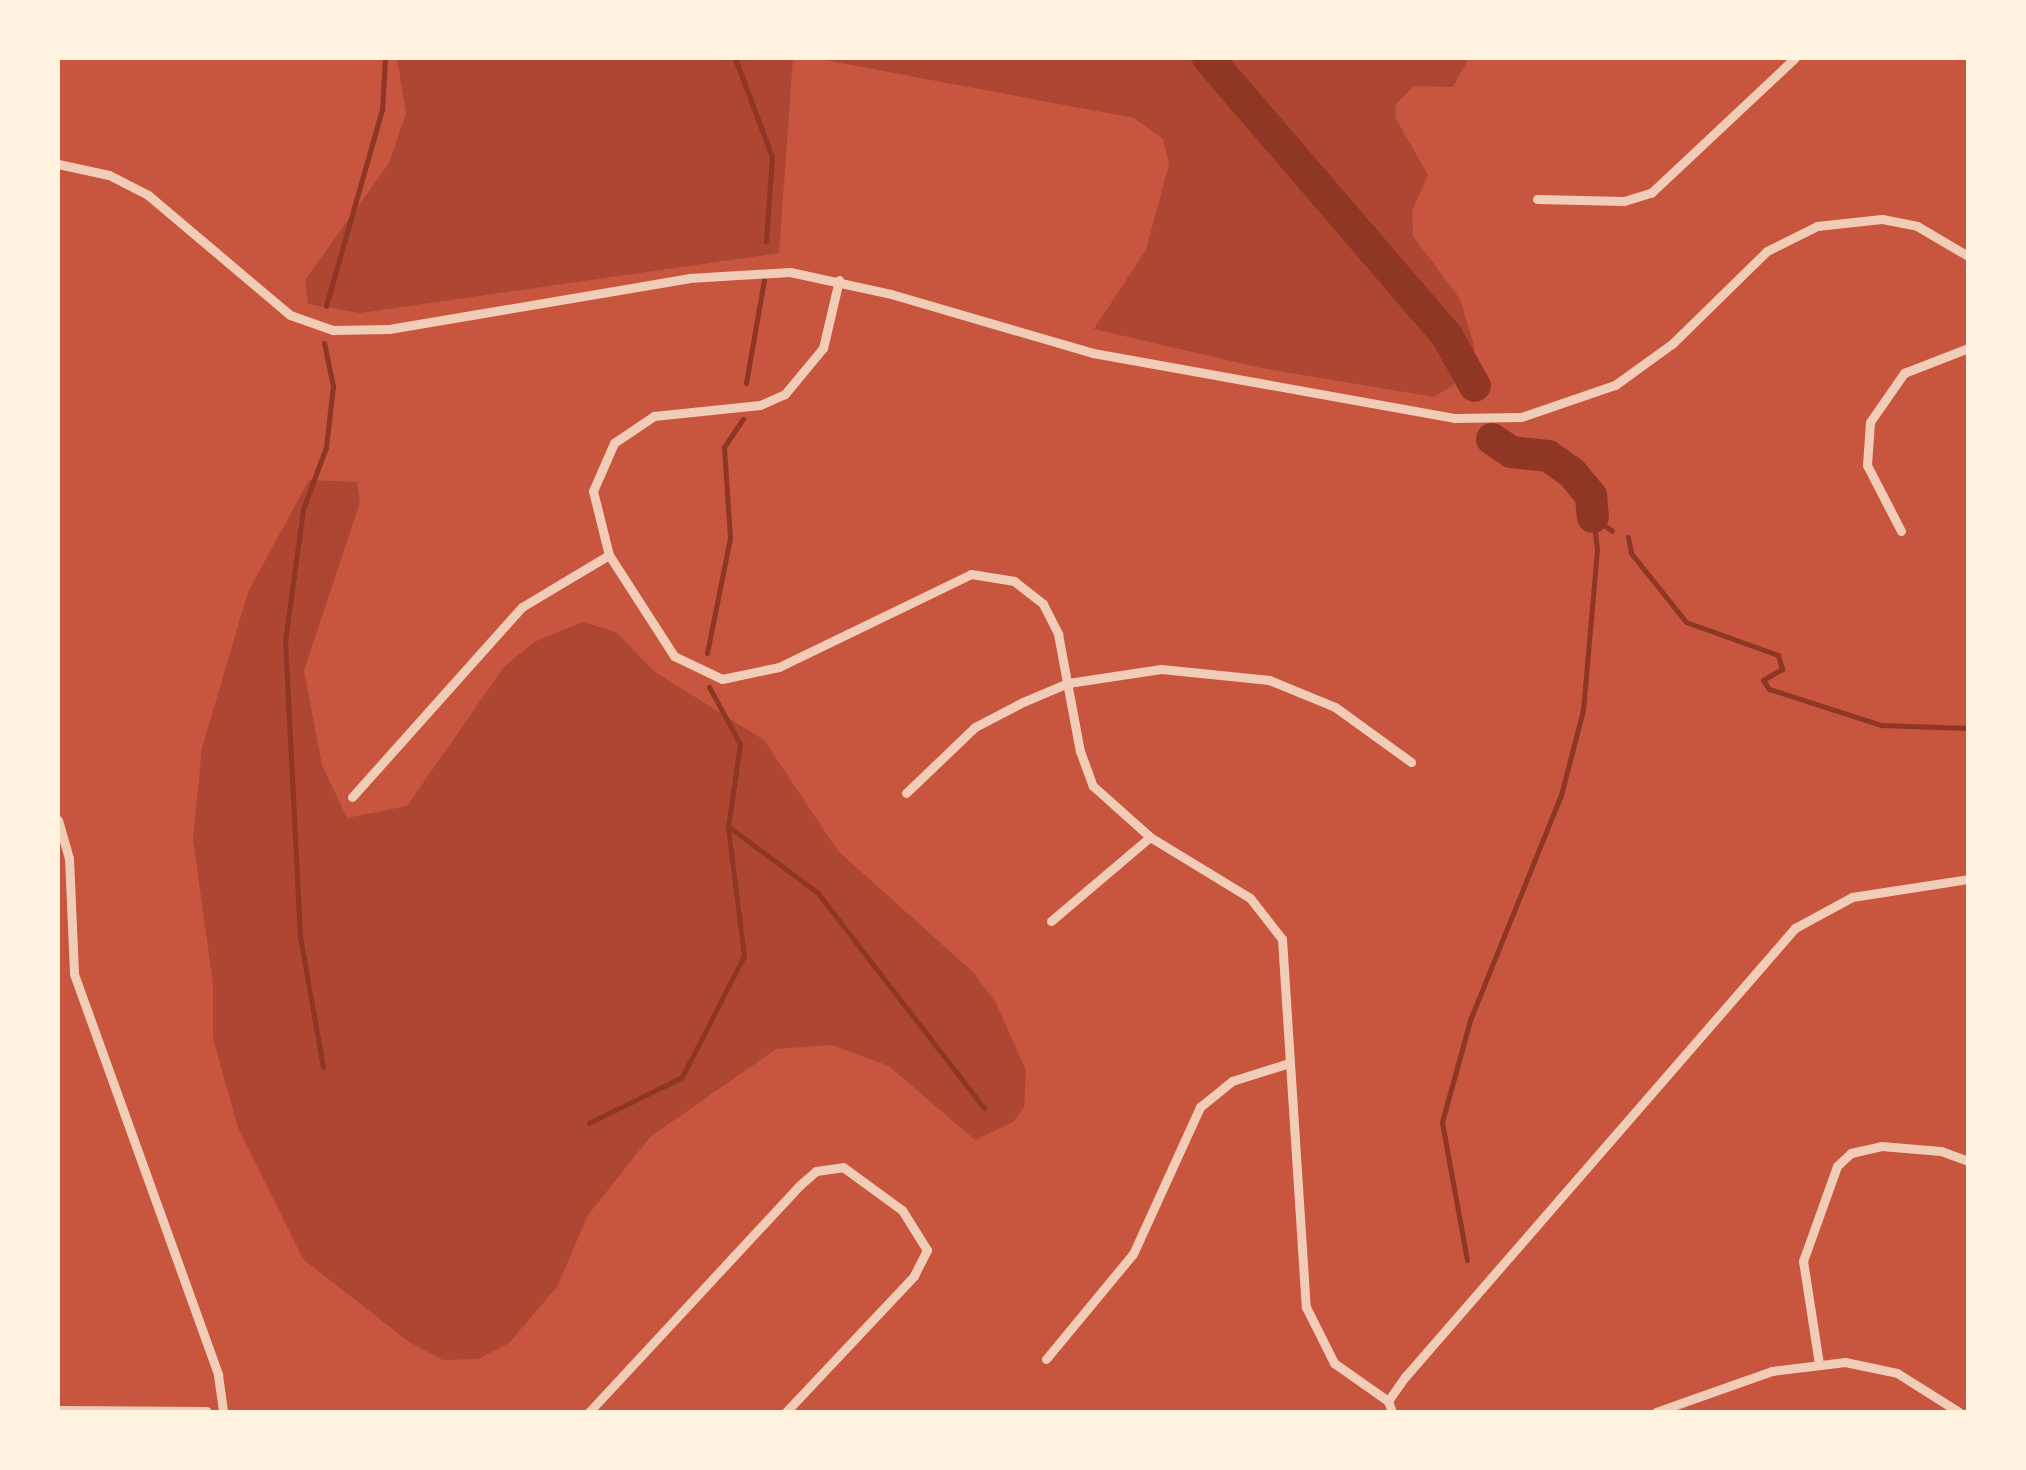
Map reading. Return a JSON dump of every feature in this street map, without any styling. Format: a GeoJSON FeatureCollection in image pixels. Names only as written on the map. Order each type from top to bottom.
{"type":"FeatureCollection","features":[{"type":"Feature","properties":{"kind":"street"},"geometry":{"type":"LineString","coordinates":[[1537,199],[1624,201],[1650,193],[1795,58]]}},
{"type":"Feature","properties":{"kind":"street"},"geometry":{"type":"LineString","coordinates":[[58,164],[109,175],[148,195],[290,315],[333,330],[389,329],[716,275],[790,272],[838,280],[1109,356],[1418,412],[1490,419],[1552,410],[1615,385],[1673,343],[1767,251],[1817,226],[1882,219],[1917,226],[1968,256]]}},
{"type":"Feature","properties":{"kind":"street"},"geometry":{"type":"LineString","coordinates":[[838,280],[823,348],[786,394],[760,406],[654,416],[614,443],[593,491],[608,555],[665,646],[706,675],[765,674],[955,580],[986,574],[1014,581],[1043,604],[1058,634],[1093,786],[1150,838],[1250,898],[1276,927],[1287,966],[1289,1064],[1306,1307],[1334,1363],[1388,1402],[1392,1412]]}},
{"type":"Feature","properties":{"kind":"street"},"geometry":{"type":"LineString","coordinates":[[1901,531],[1867,466],[1870,422],[1904,373],[1968,348]]}},
{"type":"Feature","properties":{"kind":"street"},"geometry":{"type":"LineString","coordinates":[[352,796],[522,607],[608,555]]}},
{"type":"Feature","properties":{"kind":"street"},"geometry":{"type":"LineString","coordinates":[[906,793],[976,727],[1068,682],[1198,668],[1269,680],[1335,707],[1411,762]]}},
{"type":"Feature","properties":{"kind":"street"},"geometry":{"type":"LineString","coordinates":[[58,820],[69,858],[74,974],[218,1374],[223,1412]]}},
{"type":"Feature","properties":{"kind":"street"},"geometry":{"type":"LineString","coordinates":[[1051,920],[1150,838]]}},
{"type":"Feature","properties":{"kind":"street"},"geometry":{"type":"LineString","coordinates":[[1388,1402],[1795,928],[1852,898],[1968,879]]}},
{"type":"Feature","properties":{"kind":"street"},"geometry":{"type":"LineString","coordinates":[[1046,1359],[1133,1254],[1200,1107],[1232,1082],[1289,1064]]}},
{"type":"Feature","properties":{"kind":"street"},"geometry":{"type":"LineString","coordinates":[[1819,1364],[1803,1261],[1837,1166],[1852,1153],[1880,1146],[1941,1151],[1968,1161]]}},
{"type":"Feature","properties":{"kind":"street"},"geometry":{"type":"LineString","coordinates":[[589,1412],[800,1185],[816,1171],[843,1167],[902,1210],[927,1250],[914,1276],[786,1412]]}},
{"type":"Feature","properties":{"kind":"street"},"geometry":{"type":"LineString","coordinates":[[1656,1412],[1750,1377],[1819,1364],[1883,1367],[1931,1390],[1958,1412]]}},
{"type":"Feature","properties":{"kind":"street"},"geometry":{"type":"LineString","coordinates":[[58,1411],[207,1412]]}},
{"type":"Feature","properties":{"kind":"shaded area"},"geometry":{"type":"Polygon","coordinates":[[[397,58],[793,58],[779,253],[360,313],[308,304],[305,280],[389,163],[406,113],[397,58]]]}},
{"type":"Feature","properties":{"kind":"shaded area"},"geometry":{"type":"Polygon","coordinates":[[[814,58],[1469,58],[1453,87],[1414,86],[1396,104],[1395,117],[1428,175],[1412,211],[1413,236],[1460,299],[1475,349],[1453,385],[1434,397],[1261,368],[1094,329],[1146,250],[1169,164],[1163,139],[1134,118],[814,58]]]}},
{"type":"Feature","properties":{"kind":"shaded area"},"geometry":{"type":"Polygon","coordinates":[[[309,480],[357,482],[360,502],[304,670],[322,765],[347,818],[407,806],[504,667],[534,642],[583,622],[616,632],[655,672],[764,740],[838,851],[973,972],[996,1003],[1026,1070],[1024,1107],[1013,1122],[975,1140],[889,1066],[832,1045],[776,1049],[650,1137],[588,1215],[557,1287],[509,1343],[478,1359],[443,1360],[409,1342],[303,1259],[238,1128],[213,1038],[213,984],[193,839],[202,748],[248,592],[309,480]]]}},
{"type":"Feature","properties":{"kind":"waterway"},"geometry":{"type":"LineString","coordinates":[[326,306],[382,110],[385,58]]}},
{"type":"Feature","properties":{"kind":"waterway"},"geometry":{"type":"LineString","coordinates":[[735,58],[772,157],[766,241]]}},
{"type":"Feature","properties":{"kind":"waterway"},"geometry":{"type":"LineString","coordinates":[[1208,58],[1447,336],[1475,386]]}},
{"type":"Feature","properties":{"kind":"waterway"},"geometry":{"type":"LineString","coordinates":[[746,383],[764,280]]}},
{"type":"Feature","properties":{"kind":"waterway"},"geometry":{"type":"LineString","coordinates":[[323,1067],[300,936],[285,641],[303,509],[326,447],[333,386],[324,343]]}},
{"type":"Feature","properties":{"kind":"waterway"},"geometry":{"type":"LineString","coordinates":[[707,653],[730,538],[724,447],[743,419]]}},
{"type":"Feature","properties":{"kind":"waterway"},"geometry":{"type":"LineString","coordinates":[[1492,439],[1511,452],[1548,456],[1572,473],[1591,496],[1593,517]]}},
{"type":"Feature","properties":{"kind":"waterway"},"geometry":{"type":"LineString","coordinates":[[1467,1260],[1442,1122],[1470,1020],[1561,795],[1583,710],[1597,549],[1593,517]]}},
{"type":"Feature","properties":{"kind":"waterway"},"geometry":{"type":"LineString","coordinates":[[1595,518],[1612,531]]}},
{"type":"Feature","properties":{"kind":"waterway"},"geometry":{"type":"LineString","coordinates":[[1628,537],[1631,553],[1686,622],[1778,655],[1782,669],[1763,680],[1769,689],[1881,725],[1968,728]]}},
{"type":"Feature","properties":{"kind":"waterway"},"geometry":{"type":"LineString","coordinates":[[589,1123],[682,1077],[744,956],[728,827],[740,744],[709,687]]}},
{"type":"Feature","properties":{"kind":"waterway"},"geometry":{"type":"LineString","coordinates":[[729,827],[817,892],[984,1108]]}}]}
